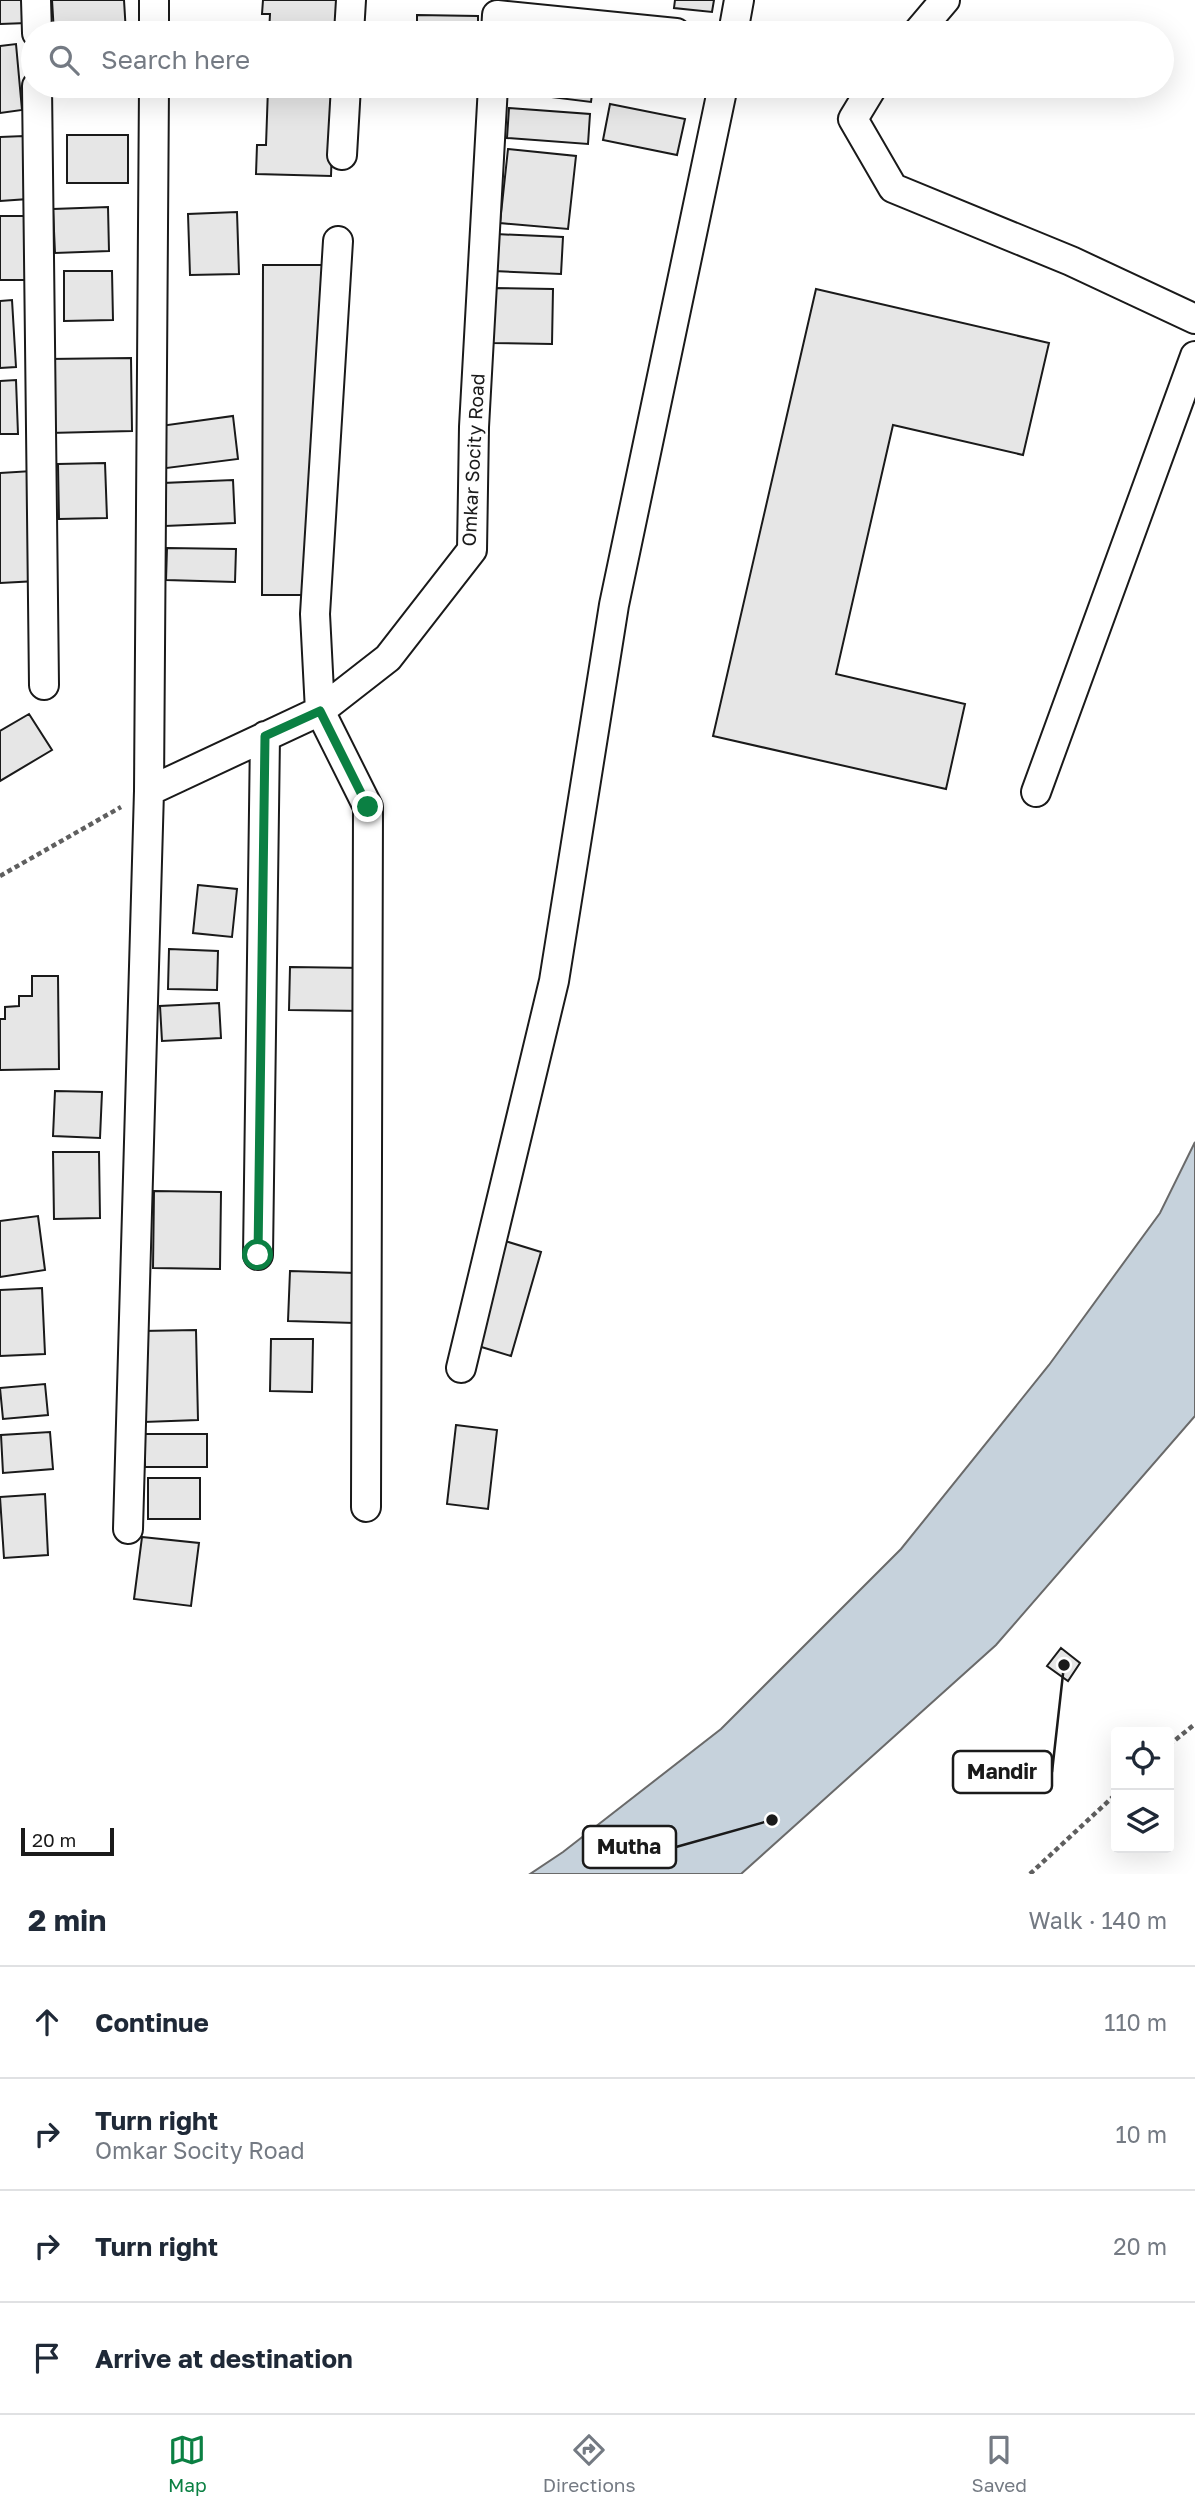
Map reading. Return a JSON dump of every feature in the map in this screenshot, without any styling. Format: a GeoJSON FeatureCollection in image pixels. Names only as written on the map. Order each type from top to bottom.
{"type":"FeatureCollection","features":[{"type":"Feature","properties":{"kind":"street"},"geometry":{"type":"LineString","coordinates":[[36,0],[37,21]]}},
{"type":"Feature","properties":{"kind":"street"},"geometry":{"type":"LineString","coordinates":[[154,0],[154,21]]}},
{"type":"Feature","properties":{"kind":"street"},"geometry":{"type":"LineString","coordinates":[[350,21],[351,0]]}},
{"type":"Feature","properties":{"kind":"street"},"geometry":{"type":"LineString","coordinates":[[735,21],[739,0]]}},
{"type":"Feature","properties":{"kind":"street"},"geometry":{"type":"LineString","coordinates":[[927,21],[945,0]]}},
{"type":"Feature","properties":{"kind":"street"},"geometry":{"type":"LineString","coordinates":[[497,21],[497,15],[557,21]]}},
{"type":"Feature","properties":{"kind":"street"},"geometry":{"type":"LineString","coordinates":[[37,98],[44,685]]}},
{"type":"Feature","properties":{"kind":"street"},"geometry":{"type":"LineString","coordinates":[[128,1529],[149,791],[154,98]]}},
{"type":"Feature","properties":{"kind":"street"},"geometry":{"type":"LineString","coordinates":[[342,155],[345,98]]}},
{"type":"Feature","properties":{"kind":"street","name":"Omkar Socity Road"},"geometry":{"type":"LineString","coordinates":[[149,791],[320,711],[388,658],[472,550],[474,427],[492,98]]}},
{"type":"Feature","properties":{"kind":"street"},"geometry":{"type":"LineString","coordinates":[[461,1368],[554,981],[614,605],[720,98]]}},
{"type":"Feature","properties":{"kind":"street"},"geometry":{"type":"LineString","coordinates":[[866,98],[853,119],[893,187],[1071,261],[1195,318]]}},
{"type":"Feature","properties":{"kind":"street"},"geometry":{"type":"LineString","coordinates":[[338,241],[315,614],[320,711],[368,807],[366,1507]]}},
{"type":"Feature","properties":{"kind":"street"},"geometry":{"type":"LineString","coordinates":[[1036,792],[1195,356]]}},
{"type":"Feature","properties":{"kind":"street"},"geometry":{"type":"LineString","coordinates":[[258,1255],[265,736]]}},
{"type":"Feature","properties":{"kind":"path"},"geometry":{"type":"LineString","coordinates":[[0,876],[149,791]]}},
{"type":"Feature","properties":{"kind":"path"},"geometry":{"type":"LineString","coordinates":[[1174,1740],[1195,1724]]}},
{"type":"Feature","properties":{"kind":"path"},"geometry":{"type":"LineString","coordinates":[[1030,1874],[1111,1799]]}},
{"type":"Feature","properties":{"kind":"shaded area"},"geometry":{"type":"Polygon","coordinates":[[[1195,1142],[1195,1416],[996,1645],[741,1874],[530,1874],[563,1852],[721,1729],[901,1549],[1049,1365],[1160,1213],[1195,1142]]]}},
{"type":"Feature","properties":{"kind":"building"},"geometry":{"type":"Polygon","coordinates":[[[0,0],[27,0],[27,21],[0,24],[0,0]]]}},
{"type":"Feature","properties":{"kind":"building"},"geometry":{"type":"Polygon","coordinates":[[[52,0],[124,0],[125,21],[53,21],[52,0]]]}},
{"type":"Feature","properties":{"kind":"building"},"geometry":{"type":"Polygon","coordinates":[[[263,0],[337,0],[336,21],[270,21],[270,14],[262,14],[263,0]]]}},
{"type":"Feature","properties":{"kind":"building"},"geometry":{"type":"Polygon","coordinates":[[[675,0],[714,0],[712,12],[674,8],[675,0]]]}},
{"type":"Feature","properties":{"kind":"building"},"geometry":{"type":"Polygon","coordinates":[[[417,15],[478,16],[478,21],[417,21],[417,15]]]}},
{"type":"Feature","properties":{"kind":"building"},"geometry":{"type":"Polygon","coordinates":[[[16,44],[22,110],[0,113],[0,46],[16,44]]]}},
{"type":"Feature","properties":{"kind":"building"},"geometry":{"type":"Polygon","coordinates":[[[268,98],[334,98],[331,176],[256,174],[257,145],[266,145],[268,98]]]}},
{"type":"Feature","properties":{"kind":"building"},"geometry":{"type":"Polygon","coordinates":[[[559,98],[592,98],[591,102],[559,98]]]}},
{"type":"Feature","properties":{"kind":"building"},"geometry":{"type":"Polygon","coordinates":[[[610,104],[685,119],[677,155],[603,140],[610,104]]]}},
{"type":"Feature","properties":{"kind":"building"},"geometry":{"type":"Polygon","coordinates":[[[509,108],[590,114],[588,144],[507,138],[509,108]]]}},
{"type":"Feature","properties":{"kind":"building"},"geometry":{"type":"Polygon","coordinates":[[[67,135],[128,135],[128,183],[67,183],[67,135]]]}},
{"type":"Feature","properties":{"kind":"building"},"geometry":{"type":"Polygon","coordinates":[[[24,136],[28,199],[0,201],[0,137],[24,136]]]}},
{"type":"Feature","properties":{"kind":"building"},"geometry":{"type":"Polygon","coordinates":[[[508,149],[576,156],[568,229],[500,223],[508,149]]]}},
{"type":"Feature","properties":{"kind":"building"},"geometry":{"type":"Polygon","coordinates":[[[108,207],[109,251],[55,253],[53,209],[108,207]]]}},
{"type":"Feature","properties":{"kind":"building"},"geometry":{"type":"Polygon","coordinates":[[[237,212],[239,274],[190,275],[188,214],[237,212]]]}},
{"type":"Feature","properties":{"kind":"building"},"geometry":{"type":"Polygon","coordinates":[[[0,216],[27,216],[27,280],[0,280],[0,216]]]}},
{"type":"Feature","properties":{"kind":"building"},"geometry":{"type":"Polygon","coordinates":[[[496,234],[563,237],[561,274],[494,271],[496,234]]]}},
{"type":"Feature","properties":{"kind":"building"},"geometry":{"type":"Polygon","coordinates":[[[263,265],[324,265],[323,344],[317,344],[315,595],[262,595],[263,265]]]}},
{"type":"Feature","properties":{"kind":"building"},"geometry":{"type":"Polygon","coordinates":[[[64,271],[112,271],[113,320],[64,321],[64,271]]]}},
{"type":"Feature","properties":{"kind":"building"},"geometry":{"type":"Polygon","coordinates":[[[492,288],[553,289],[552,344],[491,343],[492,288]]]}},
{"type":"Feature","properties":{"kind":"building"},"geometry":{"type":"Polygon","coordinates":[[[816,289],[1049,343],[1023,455],[893,425],[836,674],[965,704],[946,789],[713,736],[816,289]]]}},
{"type":"Feature","properties":{"kind":"building"},"geometry":{"type":"Polygon","coordinates":[[[12,300],[16,367],[0,368],[0,301],[12,300]]]}},
{"type":"Feature","properties":{"kind":"building"},"geometry":{"type":"Polygon","coordinates":[[[131,358],[132,431],[49,433],[48,359],[131,358]]]}},
{"type":"Feature","properties":{"kind":"building"},"geometry":{"type":"Polygon","coordinates":[[[16,380],[18,434],[0,434],[0,381],[16,380]]]}},
{"type":"Feature","properties":{"kind":"building"},"geometry":{"type":"Polygon","coordinates":[[[233,416],[238,459],[159,469],[153,427],[233,416]]]}},
{"type":"Feature","properties":{"kind":"building"},"geometry":{"type":"Polygon","coordinates":[[[105,463],[107,518],[59,519],[58,464],[105,463]]]}},
{"type":"Feature","properties":{"kind":"building"},"geometry":{"type":"Polygon","coordinates":[[[32,471],[37,581],[0,583],[0,473],[32,471]]]}},
{"type":"Feature","properties":{"kind":"building"},"geometry":{"type":"Polygon","coordinates":[[[233,480],[235,523],[165,526],[163,483],[233,480]]]}},
{"type":"Feature","properties":{"kind":"building"},"geometry":{"type":"Polygon","coordinates":[[[167,548],[236,549],[235,582],[166,580],[167,548]]]}},
{"type":"Feature","properties":{"kind":"building"},"geometry":{"type":"Polygon","coordinates":[[[29,714],[52,750],[0,781],[0,731],[29,714]]]}},
{"type":"Feature","properties":{"kind":"building"},"geometry":{"type":"Polygon","coordinates":[[[198,885],[237,889],[232,937],[193,933],[198,885]]]}},
{"type":"Feature","properties":{"kind":"building"},"geometry":{"type":"Polygon","coordinates":[[[169,949],[218,951],[217,990],[168,989],[169,949]]]}},
{"type":"Feature","properties":{"kind":"building"},"geometry":{"type":"Polygon","coordinates":[[[290,967],[365,968],[364,1011],[289,1010],[290,967]]]}},
{"type":"Feature","properties":{"kind":"building"},"geometry":{"type":"Polygon","coordinates":[[[32,976],[58,976],[59,1069],[0,1070],[0,1019],[5,1019],[5,1007],[19,1006],[19,996],[32,996],[32,976]]]}},
{"type":"Feature","properties":{"kind":"building"},"geometry":{"type":"Polygon","coordinates":[[[219,1003],[221,1038],[162,1041],[160,1006],[219,1003]]]}},
{"type":"Feature","properties":{"kind":"building"},"geometry":{"type":"Polygon","coordinates":[[[55,1091],[102,1092],[100,1138],[53,1136],[55,1091]]]}},
{"type":"Feature","properties":{"kind":"building"},"geometry":{"type":"Polygon","coordinates":[[[53,1152],[99,1152],[100,1218],[54,1219],[53,1152]]]}},
{"type":"Feature","properties":{"kind":"building"},"geometry":{"type":"Polygon","coordinates":[[[154,1191],[221,1192],[220,1269],[153,1268],[154,1191]]]}},
{"type":"Feature","properties":{"kind":"building"},"geometry":{"type":"Polygon","coordinates":[[[38,1216],[45,1270],[0,1277],[0,1221],[38,1216]]]}},
{"type":"Feature","properties":{"kind":"building"},"geometry":{"type":"Polygon","coordinates":[[[505,1241],[541,1252],[511,1356],[475,1345],[505,1241]]]}},
{"type":"Feature","properties":{"kind":"building"},"geometry":{"type":"Polygon","coordinates":[[[290,1271],[356,1273],[355,1323],[288,1321],[290,1271]]]}},
{"type":"Feature","properties":{"kind":"building"},"geometry":{"type":"Polygon","coordinates":[[[42,1288],[45,1354],[0,1356],[0,1290],[42,1288]]]}},
{"type":"Feature","properties":{"kind":"building"},"geometry":{"type":"Polygon","coordinates":[[[196,1330],[198,1420],[144,1422],[142,1331],[196,1330]]]}},
{"type":"Feature","properties":{"kind":"building"},"geometry":{"type":"Polygon","coordinates":[[[271,1339],[313,1339],[312,1392],[270,1391],[271,1339]]]}},
{"type":"Feature","properties":{"kind":"building"},"geometry":{"type":"Polygon","coordinates":[[[45,1384],[48,1415],[3,1419],[0,1388],[45,1384]]]}},
{"type":"Feature","properties":{"kind":"building"},"geometry":{"type":"Polygon","coordinates":[[[456,1425],[497,1430],[488,1509],[447,1504],[456,1425]]]}},
{"type":"Feature","properties":{"kind":"building"},"geometry":{"type":"Polygon","coordinates":[[[50,1432],[53,1469],[3,1473],[1,1435],[50,1432]]]}},
{"type":"Feature","properties":{"kind":"building"},"geometry":{"type":"Polygon","coordinates":[[[145,1434],[207,1434],[207,1467],[145,1467],[145,1434]]]}},
{"type":"Feature","properties":{"kind":"building"},"geometry":{"type":"Polygon","coordinates":[[[148,1478],[200,1478],[200,1519],[148,1519],[148,1478]]]}},
{"type":"Feature","properties":{"kind":"building"},"geometry":{"type":"Polygon","coordinates":[[[45,1494],[48,1555],[4,1558],[0,1497],[45,1494]]]}},
{"type":"Feature","properties":{"kind":"building"},"geometry":{"type":"Polygon","coordinates":[[[142,1537],[199,1543],[191,1606],[134,1599],[142,1537]]]}},
{"type":"Feature","properties":{"kind":"building"},"geometry":{"type":"Polygon","coordinates":[[[1061,1648],[1080,1663],[1068,1681],[1047,1666],[1061,1648]]]}},
{"type":"Feature","properties":{"kind":"place","name":"Mandir"},"geometry":{"type":"Point","coordinates":[1064,1665]}},
{"type":"Feature","properties":{"kind":"place","name":"Mutha"},"geometry":{"type":"Point","coordinates":[772,1820]}},
{"type":"Feature","properties":{"kind":"route"},"geometry":{"type":"LineString","coordinates":[[258,1255],[265,736],[320,711],[368,807]]}}]}
